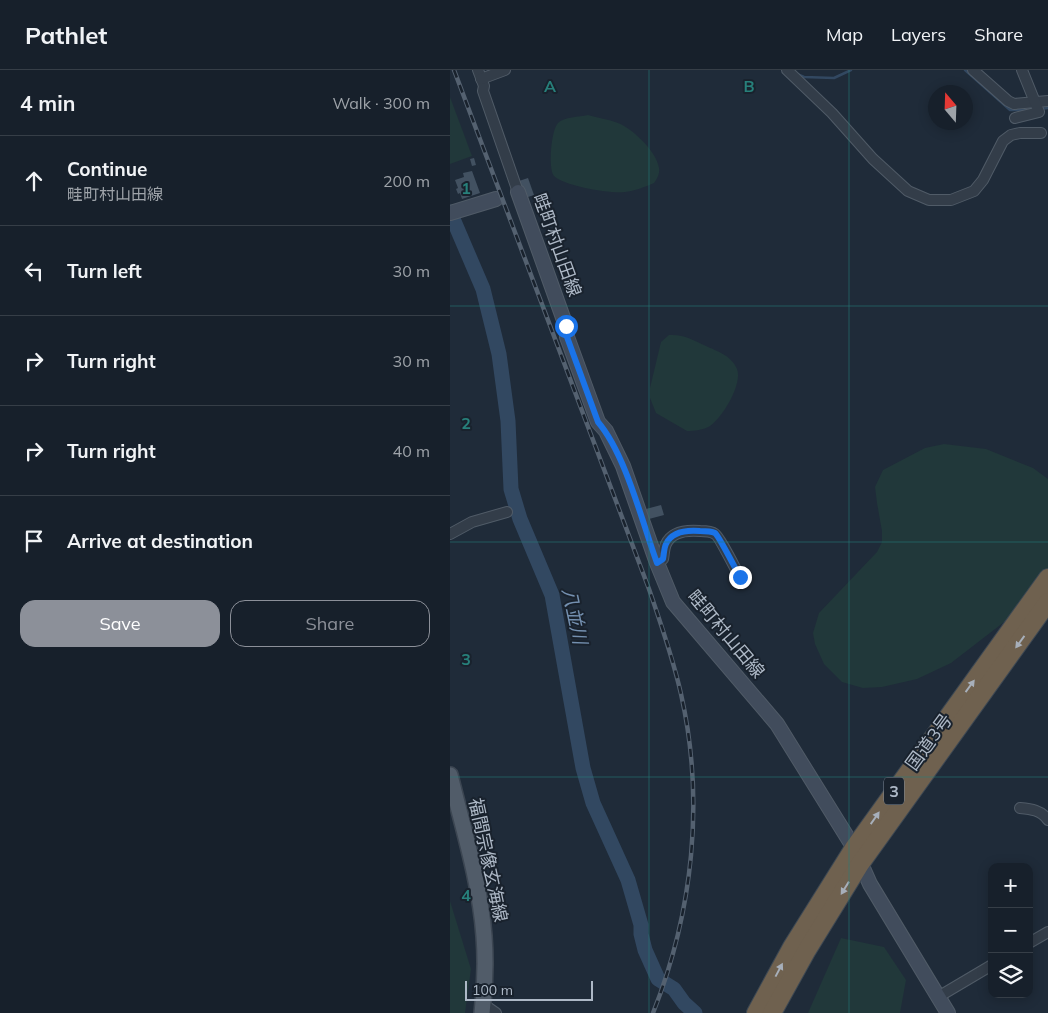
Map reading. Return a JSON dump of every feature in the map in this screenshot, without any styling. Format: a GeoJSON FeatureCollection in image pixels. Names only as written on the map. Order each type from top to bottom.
{"type":"FeatureCollection","features":[{"type":"Feature","properties":{"kind":"highway","name":"国道3号"},"geometry":{"type":"LineString","coordinates":[[756,1013],[792,947],[857,856],[1048,578]]}},
{"type":"Feature","properties":{"kind":"highway","name":"国道3号"},"geometry":{"type":"LineString","coordinates":[[772,1013],[857,856],[1048,602]]}},
{"type":"Feature","properties":{"kind":"main road","name":"畦町村山田線"},"geometry":{"type":"LineString","coordinates":[[518,192],[598,422],[606,431],[623,466],[657,563],[674,602],[777,724],[857,856],[870,884],[948,1013]]}},
{"type":"Feature","properties":{"kind":"main road"},"geometry":{"type":"LineString","coordinates":[[452,212],[496,199]]}},
{"type":"Feature","properties":{"kind":"main road","name":"福間宗像玄海線"},"geometry":{"type":"LineString","coordinates":[[450,775],[452,792],[478,893],[482,917],[485,965],[483,1008]]}},
{"type":"Feature","properties":{"kind":"street"},"geometry":{"type":"LineString","coordinates":[[505,70],[480,74],[484,86],[483,91],[518,192]]}},
{"type":"Feature","properties":{"kind":"street"},"geometry":{"type":"LineString","coordinates":[[787,70],[832,113],[859,145],[908,191],[929,200],[951,200],[974,191],[982,180],[1002,141],[1011,135],[1020,133],[1041,134]]}},
{"type":"Feature","properties":{"kind":"street"},"geometry":{"type":"LineString","coordinates":[[973,70],[1008,101],[1014,104],[1048,101]]}},
{"type":"Feature","properties":{"kind":"street"},"geometry":{"type":"LineString","coordinates":[[1015,118],[1039,112],[1022,70]]}},
{"type":"Feature","properties":{"kind":"street"},"geometry":{"type":"LineString","coordinates":[[450,534],[472,522],[507,512]]}},
{"type":"Feature","properties":{"kind":"street"},"geometry":{"type":"LineString","coordinates":[[657,563],[663,559],[666,544],[672,536],[685,530],[710,531],[719,538],[740,577]]}},
{"type":"Feature","properties":{"kind":"street"},"geometry":{"type":"LineString","coordinates":[[1020,808],[1044,814],[1048,820]]}},
{"type":"Feature","properties":{"kind":"street"},"geometry":{"type":"LineString","coordinates":[[1033,941],[1048,932]]}},
{"type":"Feature","properties":{"kind":"street"},"geometry":{"type":"LineString","coordinates":[[938,997],[988,967]]}},
{"type":"Feature","properties":{"kind":"street"},"geometry":{"type":"LineString","coordinates":[[483,1008],[496,1013]]}},
{"type":"Feature","properties":{"kind":"green space"},"geometry":{"type":"Polygon","coordinates":[[[450,97],[472,156],[450,164],[450,97]]]}},
{"type":"Feature","properties":{"kind":"green space"},"geometry":{"type":"Polygon","coordinates":[[[588,115],[610,120],[624,126],[649,148],[659,168],[659,174],[654,183],[640,189],[609,192],[577,186],[559,180],[554,176],[551,166],[552,141],[558,123],[588,115]]]}},
{"type":"Feature","properties":{"kind":"green space"},"geometry":{"type":"Polygon","coordinates":[[[669,335],[679,335],[688,338],[719,352],[735,364],[738,375],[734,392],[720,416],[710,426],[687,431],[656,413],[650,398],[650,388],[661,342],[669,335]]]}},
{"type":"Feature","properties":{"kind":"green space"},"geometry":{"type":"Polygon","coordinates":[[[944,444],[986,449],[1033,468],[1048,479],[1048,588],[951,663],[917,679],[882,687],[863,688],[842,682],[824,664],[815,644],[813,633],[819,613],[877,552],[882,542],[875,487],[883,470],[925,448],[944,444]]]}},
{"type":"Feature","properties":{"kind":"green space"},"geometry":{"type":"Polygon","coordinates":[[[450,901],[471,969],[465,1013],[450,1013],[450,901]]]}},
{"type":"Feature","properties":{"kind":"green space"},"geometry":{"type":"Polygon","coordinates":[[[841,938],[884,947],[906,980],[900,1013],[808,1013],[841,938]]]}},
{"type":"Feature","properties":{"kind":"building"},"geometry":{"type":"Polygon","coordinates":[[[474,158],[476,165],[472,166],[470,159],[474,158]]]}},
{"type":"Feature","properties":{"kind":"building"},"geometry":{"type":"Polygon","coordinates":[[[472,171],[480,193],[462,199],[456,189],[458,188],[455,180],[464,177],[463,173],[472,171]]]}},
{"type":"Feature","properties":{"kind":"building"},"geometry":{"type":"Polygon","coordinates":[[[528,178],[534,195],[525,198],[519,181],[528,178]]]}},
{"type":"Feature","properties":{"kind":"building"},"geometry":{"type":"Polygon","coordinates":[[[661,505],[664,515],[649,519],[646,509],[661,505]]]}},
{"type":"Feature","properties":{"kind":"waterway"},"geometry":{"type":"LineString","coordinates":[[797,74],[804,77],[834,78],[851,70]]}},
{"type":"Feature","properties":{"kind":"waterway"},"geometry":{"type":"LineString","coordinates":[[965,70],[1010,110],[1029,110]]}},
{"type":"Feature","properties":{"kind":"waterway"},"geometry":{"type":"LineString","coordinates":[[1040,109],[1048,108]]}},
{"type":"Feature","properties":{"kind":"waterway","name":"八並川"},"geometry":{"type":"LineString","coordinates":[[450,212],[483,289],[499,354],[508,421],[511,489],[520,519],[552,595],[583,768],[593,803],[628,880],[641,925],[645,950],[658,979],[674,989],[684,1003],[695,1013]]}},
{"type":"Feature","properties":{"kind":"railway"},"geometry":{"type":"LineString","coordinates":[[454,70],[649,589],[671,654],[681,694],[692,774],[693,815],[691,855],[686,896],[678,935],[667,975],[653,1013]]}},
{"type":"Feature","properties":{"kind":"route"},"geometry":{"type":"LineString","coordinates":[[566,326],[567,337],[598,422],[606,431],[623,466],[657,563],[663,559],[666,544],[672,536],[685,530],[710,531],[719,538],[740,577]]}}]}
